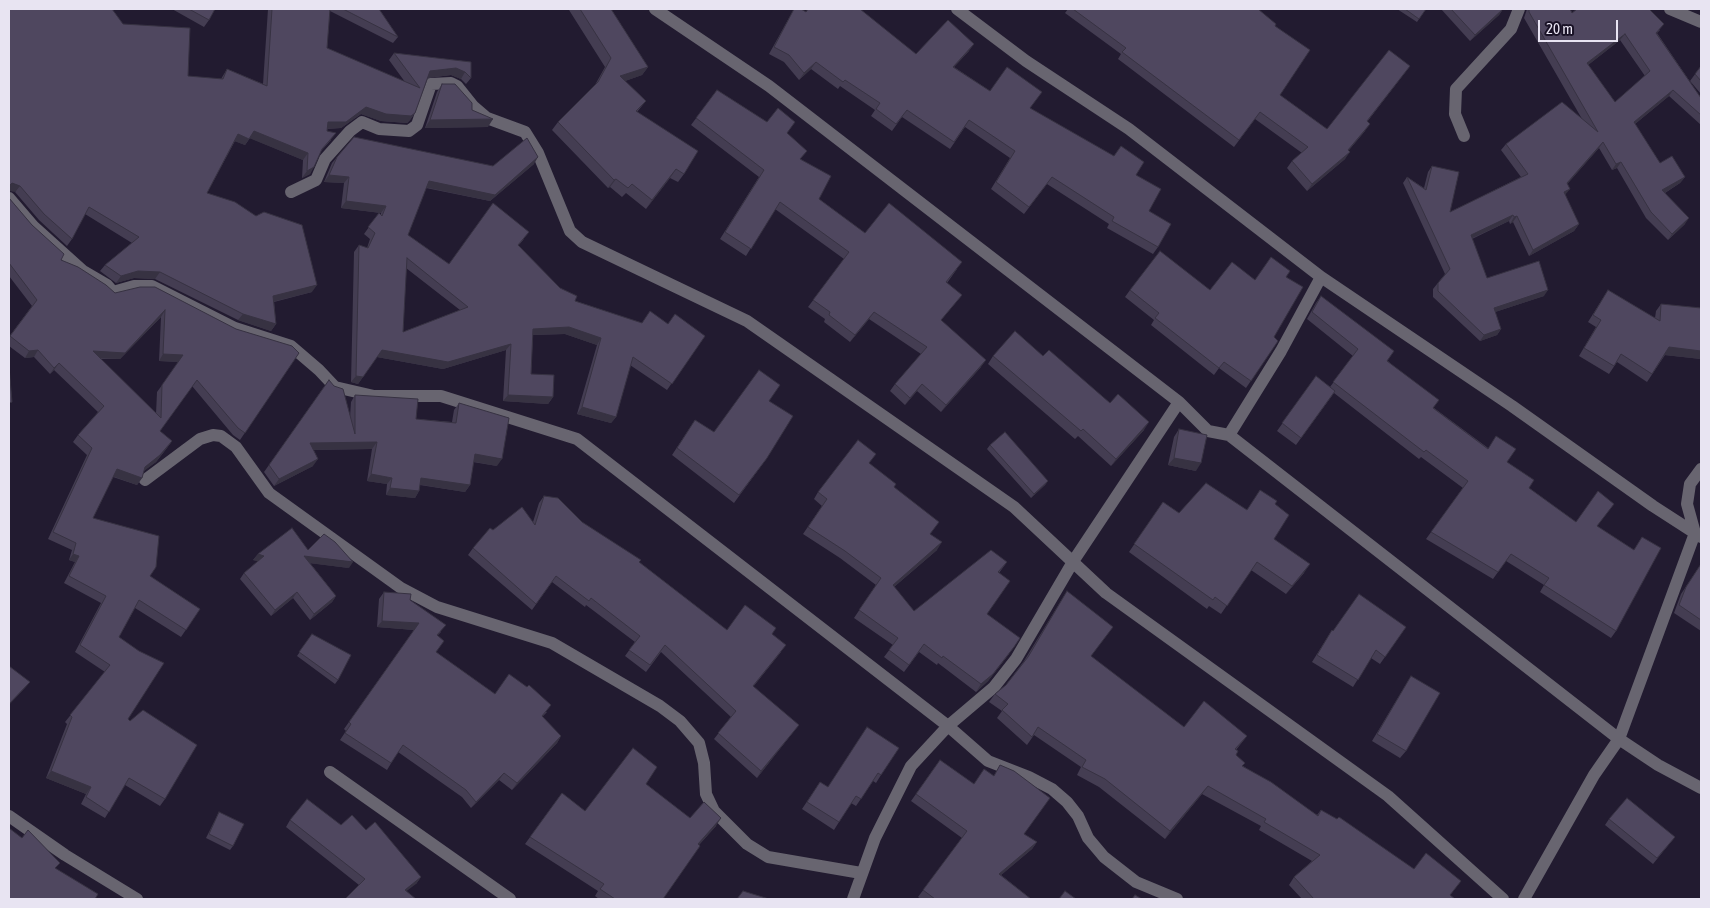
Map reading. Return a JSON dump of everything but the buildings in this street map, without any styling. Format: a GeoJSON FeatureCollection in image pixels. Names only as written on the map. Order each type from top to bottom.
{"type":"FeatureCollection","features":[{"type":"Feature","properties":{"kind":"street"},"geometry":{"type":"LineString","coordinates":[[655,9],[769,86],[1179,402],[1208,431],[1229,435],[1619,739],[1658,766],[1701,788]]}},
{"type":"Feature","properties":{"kind":"street"},"geometry":{"type":"LineString","coordinates":[[957,9],[1026,61],[1136,134],[1321,277],[1512,406],[1652,506],[1698,535]]}},
{"type":"Feature","properties":{"kind":"street"},"geometry":{"type":"LineString","coordinates":[[1464,136],[1455,114],[1456,89],[1511,29],[1518,9]]}},
{"type":"Feature","properties":{"kind":"street"},"geometry":{"type":"LineString","coordinates":[[1670,9],[1701,22]]}},
{"type":"Feature","properties":{"kind":"street"},"geometry":{"type":"LineString","coordinates":[[291,192],[308,186],[316,180],[325,159],[362,122],[379,129],[409,131],[417,125],[431,84],[451,83],[457,86],[473,106],[487,118],[525,132],[538,153],[570,231],[582,242],[747,321],[1014,507],[1032,525],[1074,560],[1106,593],[1388,796],[1503,899]]}},
{"type":"Feature","properties":{"kind":"street"},"geometry":{"type":"LineString","coordinates":[[9,198],[33,226],[83,271],[107,285],[113,292],[134,286],[152,286],[235,328],[291,346],[336,387],[374,396],[441,396],[576,439],[948,726],[988,761],[1029,776],[1052,789],[1067,802],[1078,816],[1088,838],[1104,857],[1136,882],[1177,899]]}},
{"type":"Feature","properties":{"kind":"street"},"geometry":{"type":"LineString","coordinates":[[1229,435],[1281,351],[1321,277]]}},
{"type":"Feature","properties":{"kind":"street"},"geometry":{"type":"LineString","coordinates":[[853,899],[875,838],[911,766],[948,726],[994,687],[1016,659],[1074,560],[1179,402]]}},
{"type":"Feature","properties":{"kind":"street"},"geometry":{"type":"LineString","coordinates":[[145,480],[200,439],[212,435],[221,436],[236,447],[269,493],[401,588],[437,607],[552,643],[660,706],[680,721],[699,743],[704,763],[706,794],[714,811],[747,844],[768,857],[861,873]]}},
{"type":"Feature","properties":{"kind":"street"},"geometry":{"type":"LineString","coordinates":[[1524,899],[1594,775],[1619,739],[1698,535],[1687,504],[1690,484],[1701,470]]}},
{"type":"Feature","properties":{"kind":"street"},"geometry":{"type":"LineString","coordinates":[[330,772],[510,899]]}},
{"type":"Feature","properties":{"kind":"street"},"geometry":{"type":"LineString","coordinates":[[9,816],[65,855],[137,899]]}}]}
